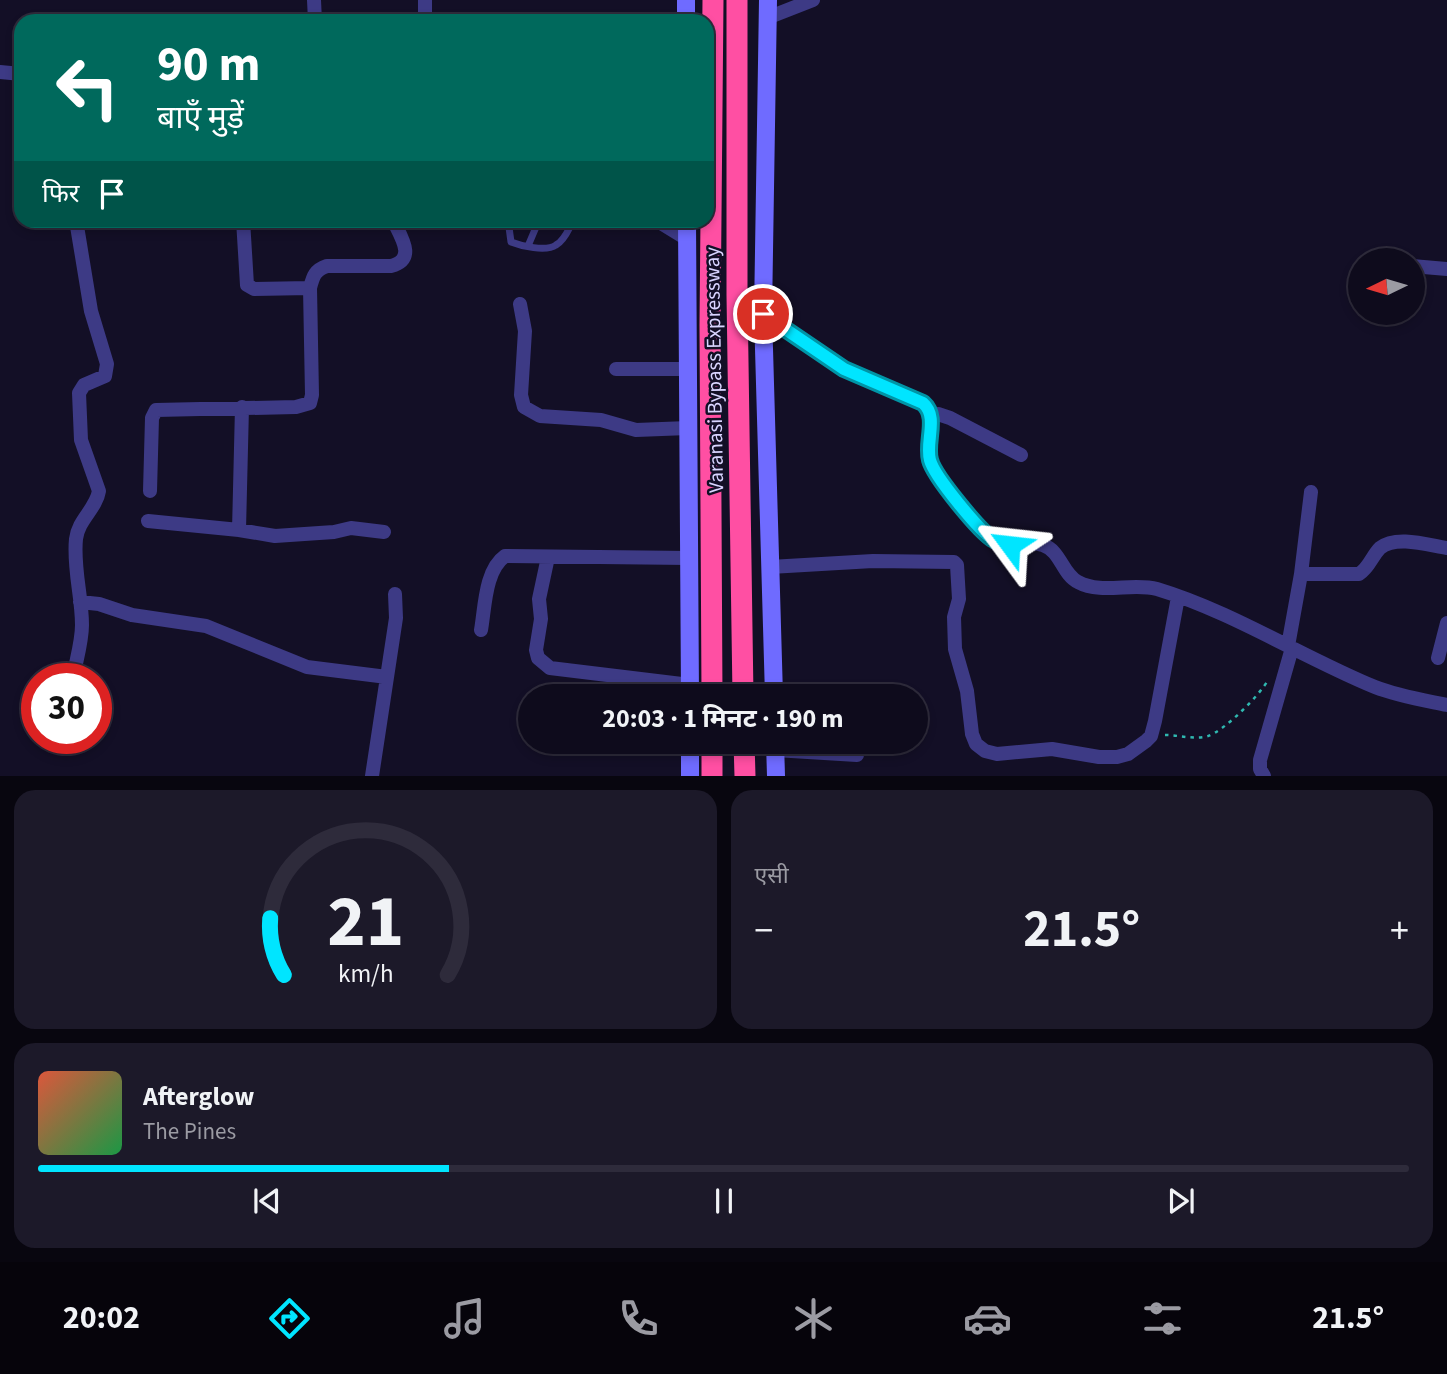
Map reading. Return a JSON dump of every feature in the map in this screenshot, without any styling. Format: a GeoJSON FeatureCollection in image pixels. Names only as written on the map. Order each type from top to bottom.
{"type":"FeatureCollection","features":[{"type":"Feature","properties":{"kind":"highway","name":"Varanasi Bypass Expressway"},"geometry":{"type":"LineString","coordinates":[[737,0],[737,295],[743,684]]}},
{"type":"Feature","properties":{"kind":"highway","name":"Varanasi Bypass Expressway"},"geometry":{"type":"LineString","coordinates":[[711,228],[712,684]]}},
{"type":"Feature","properties":{"kind":"highway"},"geometry":{"type":"LineString","coordinates":[[712,754],[712,775]]}},
{"type":"Feature","properties":{"kind":"highway"},"geometry":{"type":"LineString","coordinates":[[744,754],[745,775]]}},
{"type":"Feature","properties":{"kind":"street"},"geometry":{"type":"LineString","coordinates":[[774,684],[763,314],[768,9],[813,0]]}},
{"type":"Feature","properties":{"kind":"street"},"geometry":{"type":"LineString","coordinates":[[76,663],[82,624],[75,562],[76,536],[79,526],[98,499],[99,491],[82,440],[79,393],[84,385],[105,376],[107,364],[91,311],[77,228]]}},
{"type":"Feature","properties":{"kind":"street"},"geometry":{"type":"LineString","coordinates":[[243,228],[246,280],[250,288],[310,288]]}},
{"type":"Feature","properties":{"kind":"street"},"geometry":{"type":"LineString","coordinates":[[150,491],[152,418],[156,410],[296,407],[310,403],[310,288],[313,276],[318,269],[327,266],[400,264],[405,258],[406,248],[397,228]]}},
{"type":"Feature","properties":{"kind":"street"},"geometry":{"type":"LineString","coordinates":[[669,228],[687,239]]}},
{"type":"Feature","properties":{"kind":"street"},"geometry":{"type":"LineString","coordinates":[[687,228],[690,684]]}},
{"type":"Feature","properties":{"kind":"street"},"geometry":{"type":"LineString","coordinates":[[1425,267],[1447,269]]}},
{"type":"Feature","properties":{"kind":"street"},"geometry":{"type":"LineString","coordinates":[[520,304],[525,331],[521,395],[522,403],[529,412],[548,418],[609,421],[636,430],[688,428]]}},
{"type":"Feature","properties":{"kind":"street"},"geometry":{"type":"LineString","coordinates":[[763,314],[844,369],[929,408],[930,462],[937,475],[984,532],[996,542],[1010,545],[1039,543],[1051,548],[1069,575],[1079,583],[1098,587],[1139,586],[1156,589],[1377,688],[1447,705]]}},
{"type":"Feature","properties":{"kind":"street"},"geometry":{"type":"LineString","coordinates":[[616,369],[688,369]]}},
{"type":"Feature","properties":{"kind":"street"},"geometry":{"type":"LineString","coordinates":[[239,530],[242,407]]}},
{"type":"Feature","properties":{"kind":"street"},"geometry":{"type":"LineString","coordinates":[[931,416],[938,414],[950,418],[1021,455]]}},
{"type":"Feature","properties":{"kind":"street"},"geometry":{"type":"LineString","coordinates":[[1264,775],[1259,769],[1260,761],[1290,650],[1311,492]]}},
{"type":"Feature","properties":{"kind":"street"},"geometry":{"type":"LineString","coordinates":[[148,522],[283,537],[351,528],[384,532]]}},
{"type":"Feature","properties":{"kind":"street"},"geometry":{"type":"LineString","coordinates":[[1301,574],[1359,574],[1378,551],[1390,543],[1447,548]]}},
{"type":"Feature","properties":{"kind":"street"},"geometry":{"type":"LineString","coordinates":[[481,630],[492,572],[497,562],[505,556],[689,558]]}},
{"type":"Feature","properties":{"kind":"street"},"geometry":{"type":"LineString","coordinates":[[548,556],[539,599],[541,619],[536,650],[542,663],[550,668],[647,684]]}},
{"type":"Feature","properties":{"kind":"street"},"geometry":{"type":"LineString","coordinates":[[770,567],[873,561],[954,562],[957,565],[959,599],[954,624],[956,656],[970,701],[973,740],[985,751],[1003,754],[1052,750],[1117,757],[1128,754],[1151,736],[1178,597]]}},
{"type":"Feature","properties":{"kind":"street"},"geometry":{"type":"LineString","coordinates":[[372,775],[396,618],[395,594]]}},
{"type":"Feature","properties":{"kind":"street"},"geometry":{"type":"LineString","coordinates":[[80,602],[99,604],[132,615],[206,626],[307,667],[387,677]]}},
{"type":"Feature","properties":{"kind":"street"},"geometry":{"type":"LineString","coordinates":[[1438,659],[1447,623]]}},
{"type":"Feature","properties":{"kind":"street"},"geometry":{"type":"LineString","coordinates":[[690,754],[690,775]]}},
{"type":"Feature","properties":{"kind":"street"},"geometry":{"type":"LineString","coordinates":[[775,754],[776,775]]}},
{"type":"Feature","properties":{"kind":"street"},"geometry":{"type":"LineString","coordinates":[[848,754],[857,755]]}},
{"type":"Feature","properties":{"kind":"lane"},"geometry":{"type":"LineString","coordinates":[[509,228],[511,242],[548,248],[558,245],[570,228]]}},
{"type":"Feature","properties":{"kind":"lane"},"geometry":{"type":"LineString","coordinates":[[528,246],[535,228]]}},
{"type":"Feature","properties":{"kind":"path"},"geometry":{"type":"LineString","coordinates":[[1151,736],[1196,737],[1217,732],[1263,688],[1278,661],[1290,650]]}},
{"type":"Feature","properties":{"kind":"route"},"geometry":{"type":"LineString","coordinates":[[763,314],[828,360],[929,408],[930,462],[937,475],[984,532],[996,542],[1010,545]]}}]}
